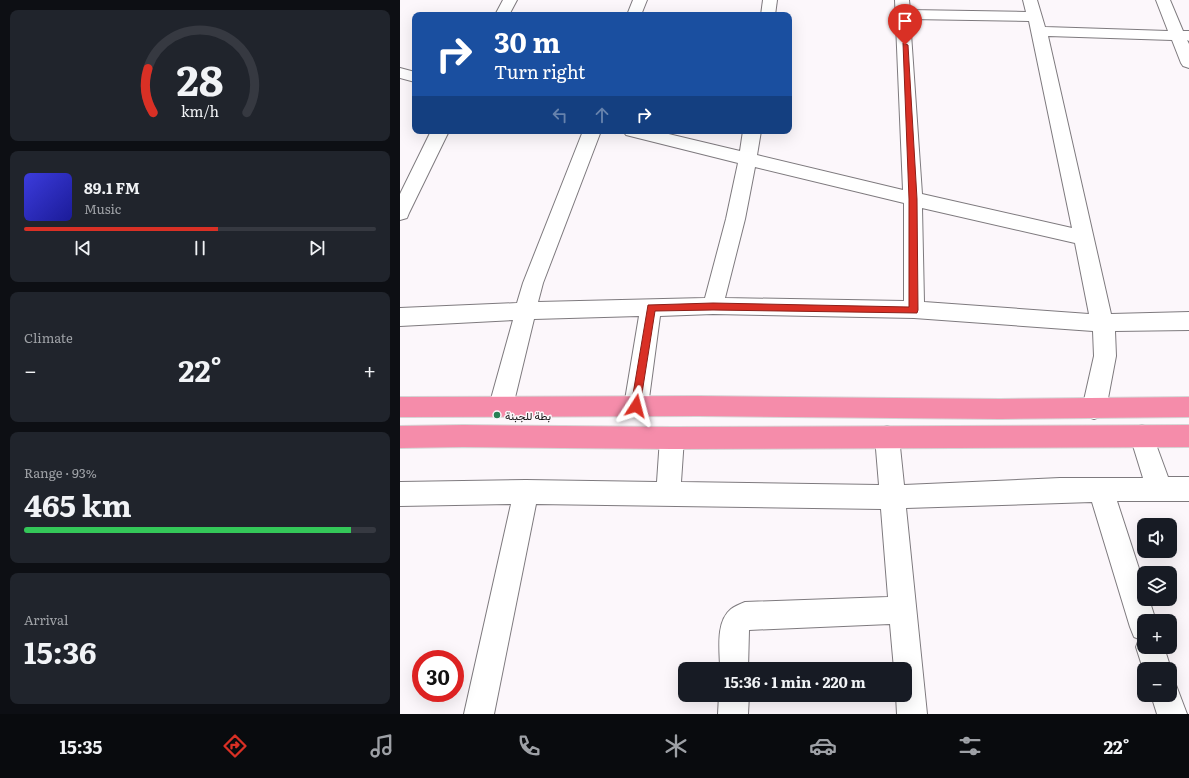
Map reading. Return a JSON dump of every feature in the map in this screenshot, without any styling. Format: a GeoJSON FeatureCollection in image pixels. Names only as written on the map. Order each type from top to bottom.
{"type":"FeatureCollection","features":[{"type":"Feature","properties":{"kind":"highway"},"geometry":{"type":"LineString","coordinates":[[400,407],[501,406],[562,408],[636,406],[1094,409],[1189,407]]}},
{"type":"Feature","properties":{"kind":"highway"},"geometry":{"type":"LineString","coordinates":[[400,437],[463,436],[672,438],[1189,436]]}},
{"type":"Feature","properties":{"kind":"street"},"geometry":{"type":"LineString","coordinates":[[504,12],[510,0]]}},
{"type":"Feature","properties":{"kind":"street"},"geometry":{"type":"LineString","coordinates":[[635,12],[640,0]]}},
{"type":"Feature","properties":{"kind":"street"},"geometry":{"type":"LineString","coordinates":[[768,12],[770,0]]}},
{"type":"Feature","properties":{"kind":"street"},"geometry":{"type":"LineString","coordinates":[[1163,0],[1183,35],[1189,63]]}},
{"type":"Feature","properties":{"kind":"street"},"geometry":{"type":"LineString","coordinates":[[914,310],[913,199],[903,7],[1034,16],[1183,35]]}},
{"type":"Feature","properties":{"kind":"street"},"geometry":{"type":"LineString","coordinates":[[1034,16],[1105,337],[1105,356],[1094,409]]}},
{"type":"Feature","properties":{"kind":"street"},"geometry":{"type":"LineString","coordinates":[[400,73],[412,76]]}},
{"type":"Feature","properties":{"kind":"street"},"geometry":{"type":"LineString","coordinates":[[400,213],[439,134]]}},
{"type":"Feature","properties":{"kind":"street"},"geometry":{"type":"LineString","coordinates":[[501,406],[540,264],[591,134]]}},
{"type":"Feature","properties":{"kind":"street"},"geometry":{"type":"LineString","coordinates":[[645,134],[1082,238]]}},
{"type":"Feature","properties":{"kind":"street"},"geometry":{"type":"LineString","coordinates":[[713,306],[748,158],[752,134]]}},
{"type":"Feature","properties":{"kind":"street"},"geometry":{"type":"LineString","coordinates":[[400,317],[526,311],[713,306],[914,310],[1102,323],[1189,321]]}},
{"type":"Feature","properties":{"kind":"street"},"geometry":{"type":"LineString","coordinates":[[636,406],[651,308]]}},
{"type":"Feature","properties":{"kind":"street"},"geometry":{"type":"LineString","coordinates":[[1142,436],[1159,489]]}},
{"type":"Feature","properties":{"kind":"street"},"geometry":{"type":"LineString","coordinates":[[888,437],[912,714]]}},
{"type":"Feature","properties":{"kind":"street"},"geometry":{"type":"LineString","coordinates":[[668,494],[672,438]]}},
{"type":"Feature","properties":{"kind":"street"},"geometry":{"type":"LineString","coordinates":[[400,494],[526,492],[892,497],[1101,490],[1189,490]]}},
{"type":"Feature","properties":{"kind":"street"},"geometry":{"type":"LineString","coordinates":[[1101,490],[1140,614]]}},
{"type":"Feature","properties":{"kind":"street"},"geometry":{"type":"LineString","coordinates":[[479,714],[526,492]]}},
{"type":"Feature","properties":{"kind":"street"},"geometry":{"type":"LineString","coordinates":[[734,662],[734,629],[739,620],[744,616],[902,610]]}},
{"type":"Feature","properties":{"kind":"street"},"geometry":{"type":"LineString","coordinates":[[733,714],[734,702]]}},
{"type":"Feature","properties":{"kind":"street"},"geometry":{"type":"LineString","coordinates":[[1168,702],[1172,714]]}},
{"type":"Feature","properties":{"kind":"place","name":"بطة للجبنة"},"geometry":{"type":"Point","coordinates":[497,415]}},
{"type":"Feature","properties":{"kind":"route"},"geometry":{"type":"LineString","coordinates":[[636,406],[651,308],[713,306],[914,310],[913,199],[905,45]]}}]}
